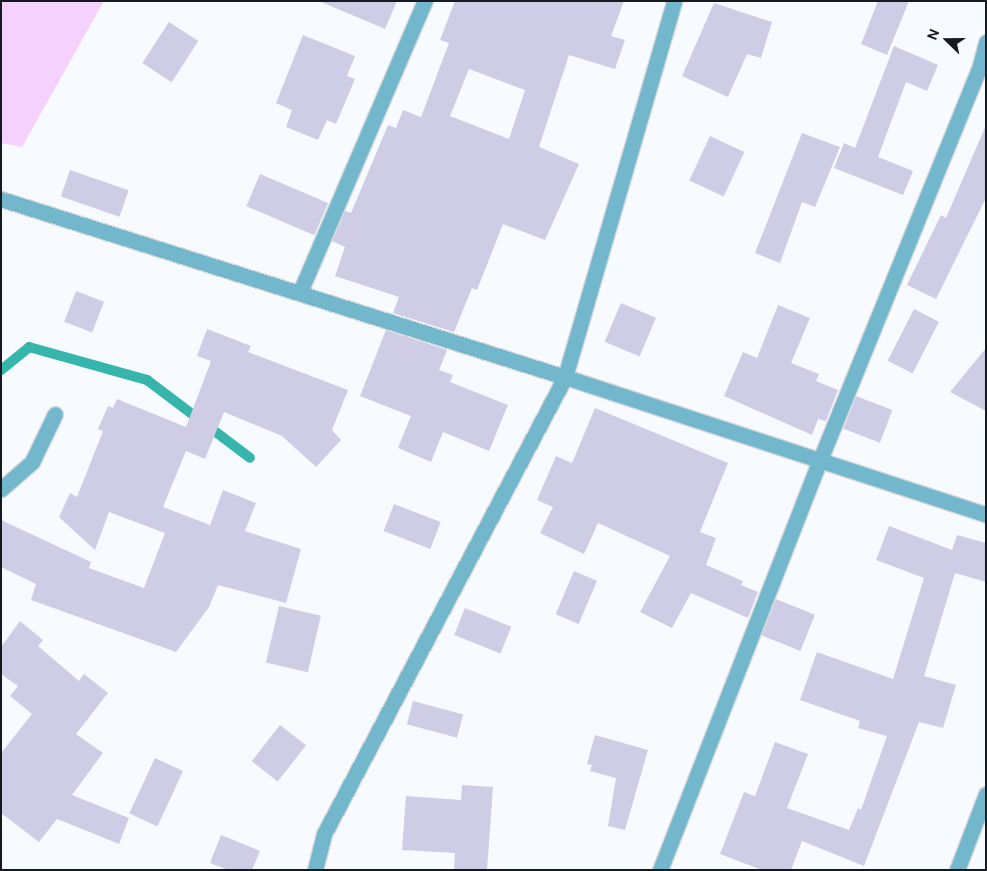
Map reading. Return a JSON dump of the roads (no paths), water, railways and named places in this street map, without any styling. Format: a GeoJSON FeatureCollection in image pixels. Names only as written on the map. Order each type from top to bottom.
{"type":"FeatureCollection","features":[{"type":"Feature","properties":{"kind":"street"},"geometry":{"type":"LineString","coordinates":[[300,292],[424,1]]}},
{"type":"Feature","properties":{"kind":"street"},"geometry":{"type":"LineString","coordinates":[[315,870],[324,834],[566,377],[674,1]]}},
{"type":"Feature","properties":{"kind":"street"},"geometry":{"type":"LineString","coordinates":[[660,870],[820,460],[978,69],[986,42]]}},
{"type":"Feature","properties":{"kind":"street"},"geometry":{"type":"LineString","coordinates":[[1,199],[566,377],[986,516]]}},
{"type":"Feature","properties":{"kind":"street"},"geometry":{"type":"LineString","coordinates":[[1,489],[32,462],[55,414]]}},
{"type":"Feature","properties":{"kind":"street"},"geometry":{"type":"LineString","coordinates":[[957,870],[986,794]]}},
{"type":"Feature","properties":{"kind":"waterway"},"geometry":{"type":"LineString","coordinates":[[1,370],[29,347],[147,380],[250,458]]}}]}
